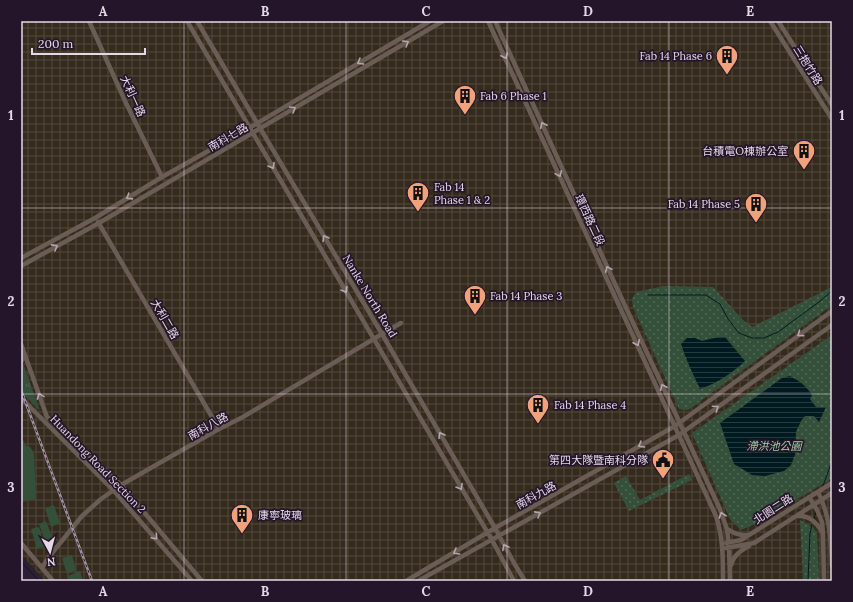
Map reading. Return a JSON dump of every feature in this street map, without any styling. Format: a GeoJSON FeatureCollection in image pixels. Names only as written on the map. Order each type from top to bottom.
{"type":"FeatureCollection","features":[{"type":"Feature","properties":{"kind":"street","name":"大利一路"},"geometry":{"type":"LineString","coordinates":[[89,21],[125,101],[162,177]]}},
{"type":"Feature","properties":{"kind":"street","name":"Nanke North Road"},"geometry":{"type":"LineString","coordinates":[[187,21],[492,540],[514,581]]}},
{"type":"Feature","properties":{"kind":"street","name":"Nanke North Road"},"geometry":{"type":"LineString","coordinates":[[197,21],[382,334],[525,581]]}},
{"type":"Feature","properties":{"kind":"street","name":"南科七路"},"geometry":{"type":"LineString","coordinates":[[21,258],[95,218],[162,177],[249,128],[430,21]]}},
{"type":"Feature","properties":{"kind":"street","name":"南科七路"},"geometry":{"type":"LineString","coordinates":[[21,266],[99,223],[443,21]]}},
{"type":"Feature","properties":{"kind":"street","name":"環西路二段"},"geometry":{"type":"LineString","coordinates":[[488,21],[679,435]]}},
{"type":"Feature","properties":{"kind":"street","name":"環西路二段"},"geometry":{"type":"LineString","coordinates":[[495,21],[684,431]]}},
{"type":"Feature","properties":{"kind":"street","name":"三抱竹路"},"geometry":{"type":"LineString","coordinates":[[770,21],[832,120]]}},
{"type":"Feature","properties":{"kind":"street","name":"三抱竹路"},"geometry":{"type":"LineString","coordinates":[[778,21],[832,105]]}},
{"type":"Feature","properties":{"kind":"street","name":"大利二路"},"geometry":{"type":"LineString","coordinates":[[95,218],[219,429]]}},
{"type":"Feature","properties":{"kind":"street"},"geometry":{"type":"LineString","coordinates":[[680,422],[832,311]]}},
{"type":"Feature","properties":{"kind":"street","name":"南科八路"},"geometry":{"type":"LineString","coordinates":[[42,568],[48,558],[82,516],[101,499],[121,485],[219,429],[243,417],[401,323]]}},
{"type":"Feature","properties":{"kind":"street"},"geometry":{"type":"LineString","coordinates":[[730,581],[727,528],[720,507],[684,431],[832,326]]}},
{"type":"Feature","properties":{"kind":"street"},"geometry":{"type":"LineString","coordinates":[[21,346],[21,362]]}},
{"type":"Feature","properties":{"kind":"street","name":"Huandong Road Section 2"},"geometry":{"type":"LineString","coordinates":[[21,346],[47,417],[121,485],[202,581]]}},
{"type":"Feature","properties":{"kind":"street","name":"Huandong Road Section 2"},"geometry":{"type":"LineString","coordinates":[[21,398],[114,491],[192,581]]}},
{"type":"Feature","properties":{"kind":"street","name":"南科九路"},"geometry":{"type":"LineString","coordinates":[[408,581],[495,528],[680,422]]}},
{"type":"Feature","properties":{"kind":"street","name":"南科九路"},"geometry":{"type":"LineString","coordinates":[[418,581],[684,431]]}},
{"type":"Feature","properties":{"kind":"street"},"geometry":{"type":"LineString","coordinates":[[679,435],[720,527],[723,581]]}},
{"type":"Feature","properties":{"kind":"street","name":"北園二路"},"geometry":{"type":"LineString","coordinates":[[722,546],[754,543],[816,507],[820,496],[832,483]]}},
{"type":"Feature","properties":{"kind":"street","name":"北園二路"},"geometry":{"type":"LineString","coordinates":[[728,545],[750,535],[809,497],[832,493]]}},
{"type":"Feature","properties":{"kind":"street"},"geometry":{"type":"LineString","coordinates":[[820,496],[825,509],[831,539]]}},
{"type":"Feature","properties":{"kind":"street"},"geometry":{"type":"LineString","coordinates":[[809,497],[816,507],[822,522],[824,534],[824,581]]}},
{"type":"Feature","properties":{"kind":"street"},"geometry":{"type":"LineString","coordinates":[[788,522],[799,516],[804,516],[818,524],[824,534]]}},
{"type":"Feature","properties":{"kind":"street"},"geometry":{"type":"LineString","coordinates":[[832,523],[832,566]]}},
{"type":"Feature","properties":{"kind":"street"},"geometry":{"type":"LineString","coordinates":[[727,528],[738,535],[750,535]]}},
{"type":"Feature","properties":{"kind":"street"},"geometry":{"type":"LineString","coordinates":[[729,570],[733,558],[743,549],[754,543]]}},
{"type":"Feature","properties":{"kind":"street"},"geometry":{"type":"LineString","coordinates":[[21,544],[53,581]]}},
{"type":"Feature","properties":{"kind":"shaded area"},"geometry":{"type":"Polygon","coordinates":[[[21,21],[832,21],[832,581],[45,581],[21,554],[21,21]]]}},
{"type":"Feature","properties":{"kind":"green space"},"geometry":{"type":"Polygon","coordinates":[[[664,286],[713,287],[743,320],[752,327],[832,287],[832,305],[688,410],[679,409],[633,307],[632,299],[636,292],[664,286]]]}},
{"type":"Feature","properties":{"kind":"green space","name":"滯洪池公園"},"geometry":{"type":"Polygon","coordinates":[[[832,335],[831,479],[759,522],[741,530],[730,519],[692,433],[832,335]]]}},
{"type":"Feature","properties":{"kind":"green space"},"geometry":{"type":"Polygon","coordinates":[[[21,358],[40,411],[21,392],[21,358]]]}},
{"type":"Feature","properties":{"kind":"green space"},"geometry":{"type":"Polygon","coordinates":[[[21,440],[23,440],[26,446],[30,447],[34,453],[36,499],[21,502],[21,440]]]}},
{"type":"Feature","properties":{"kind":"green space"},"geometry":{"type":"Polygon","coordinates":[[[689,474],[692,480],[629,511],[614,483],[626,476],[640,500],[689,474]]]}},
{"type":"Feature","properties":{"kind":"green space"},"geometry":{"type":"Polygon","coordinates":[[[54,505],[60,523],[51,527],[45,508],[54,505]]]}},
{"type":"Feature","properties":{"kind":"green space"},"geometry":{"type":"Polygon","coordinates":[[[800,520],[814,528],[817,534],[819,581],[803,581],[800,520]]]}},
{"type":"Feature","properties":{"kind":"green space"},"geometry":{"type":"Polygon","coordinates":[[[46,521],[52,537],[45,541],[39,524],[46,521]]]}},
{"type":"Feature","properties":{"kind":"green space"},"geometry":{"type":"Polygon","coordinates":[[[39,527],[45,546],[37,549],[31,529],[39,527]]]}},
{"type":"Feature","properties":{"kind":"green space"},"geometry":{"type":"Polygon","coordinates":[[[72,555],[76,570],[67,574],[62,558],[72,555]]]}},
{"type":"Feature","properties":{"kind":"green space"},"geometry":{"type":"Polygon","coordinates":[[[80,571],[83,581],[69,581],[68,576],[80,571]]]}},
{"type":"Feature","properties":{"kind":"water"},"geometry":{"type":"Polygon","coordinates":[[[725,337],[745,361],[735,370],[713,384],[700,389],[681,344],[687,338],[695,338],[702,341],[725,337]]]}},
{"type":"Feature","properties":{"kind":"water"},"geometry":{"type":"Polygon","coordinates":[[[790,376],[800,382],[807,389],[812,395],[810,399],[816,407],[826,407],[819,422],[814,416],[805,416],[801,421],[796,432],[795,455],[791,465],[784,471],[765,476],[752,475],[734,464],[720,423],[782,378],[790,376]]]}},
{"type":"Feature","properties":{"kind":"waterway"},"geometry":{"type":"LineString","coordinates":[[648,295],[706,295],[720,304],[728,319],[739,333],[752,338],[764,338],[778,332],[832,291]]}},
{"type":"Feature","properties":{"kind":"waterway"},"geometry":{"type":"LineString","coordinates":[[823,486],[832,461]]}},
{"type":"Feature","properties":{"kind":"waterway"},"geometry":{"type":"LineString","coordinates":[[814,519],[816,512]]}},
{"type":"Feature","properties":{"kind":"waterway"},"geometry":{"type":"LineString","coordinates":[[808,581],[810,533],[812,524]]}},
{"type":"Feature","properties":{"kind":"waterway"},"geometry":{"type":"LineString","coordinates":[[21,561],[39,581]]}},
{"type":"Feature","properties":{"kind":"railway"},"geometry":{"type":"LineString","coordinates":[[21,390],[92,581]]}},
{"type":"Feature","properties":{"kind":"place","name":"Fab 14 Phase 6"},"geometry":{"type":"Point","coordinates":[727,76]}},
{"type":"Feature","properties":{"kind":"place","name":"Fab 6 Phase 1"},"geometry":{"type":"Point","coordinates":[465,116]}},
{"type":"Feature","properties":{"kind":"place","name":"台積電O棟辦公室"},"geometry":{"type":"Point","coordinates":[804,170]}},
{"type":"Feature","properties":{"kind":"place","name":"Fab 14 Phase 1 & 2"},"geometry":{"type":"Point","coordinates":[418,212]}},
{"type":"Feature","properties":{"kind":"place","name":"Fab 14 Phase 5"},"geometry":{"type":"Point","coordinates":[756,224]}},
{"type":"Feature","properties":{"kind":"place","name":"Fab 14 Phase 3"},"geometry":{"type":"Point","coordinates":[475,316]}},
{"type":"Feature","properties":{"kind":"place","name":"Fab 14 Phase 4"},"geometry":{"type":"Point","coordinates":[538,424]}},
{"type":"Feature","properties":{"kind":"place","name":"第四大隊暨南科分隊"},"geometry":{"type":"Point","coordinates":[663,480]}},
{"type":"Feature","properties":{"kind":"place","name":"康寧玻璃"},"geometry":{"type":"Point","coordinates":[242,534]}}]}
